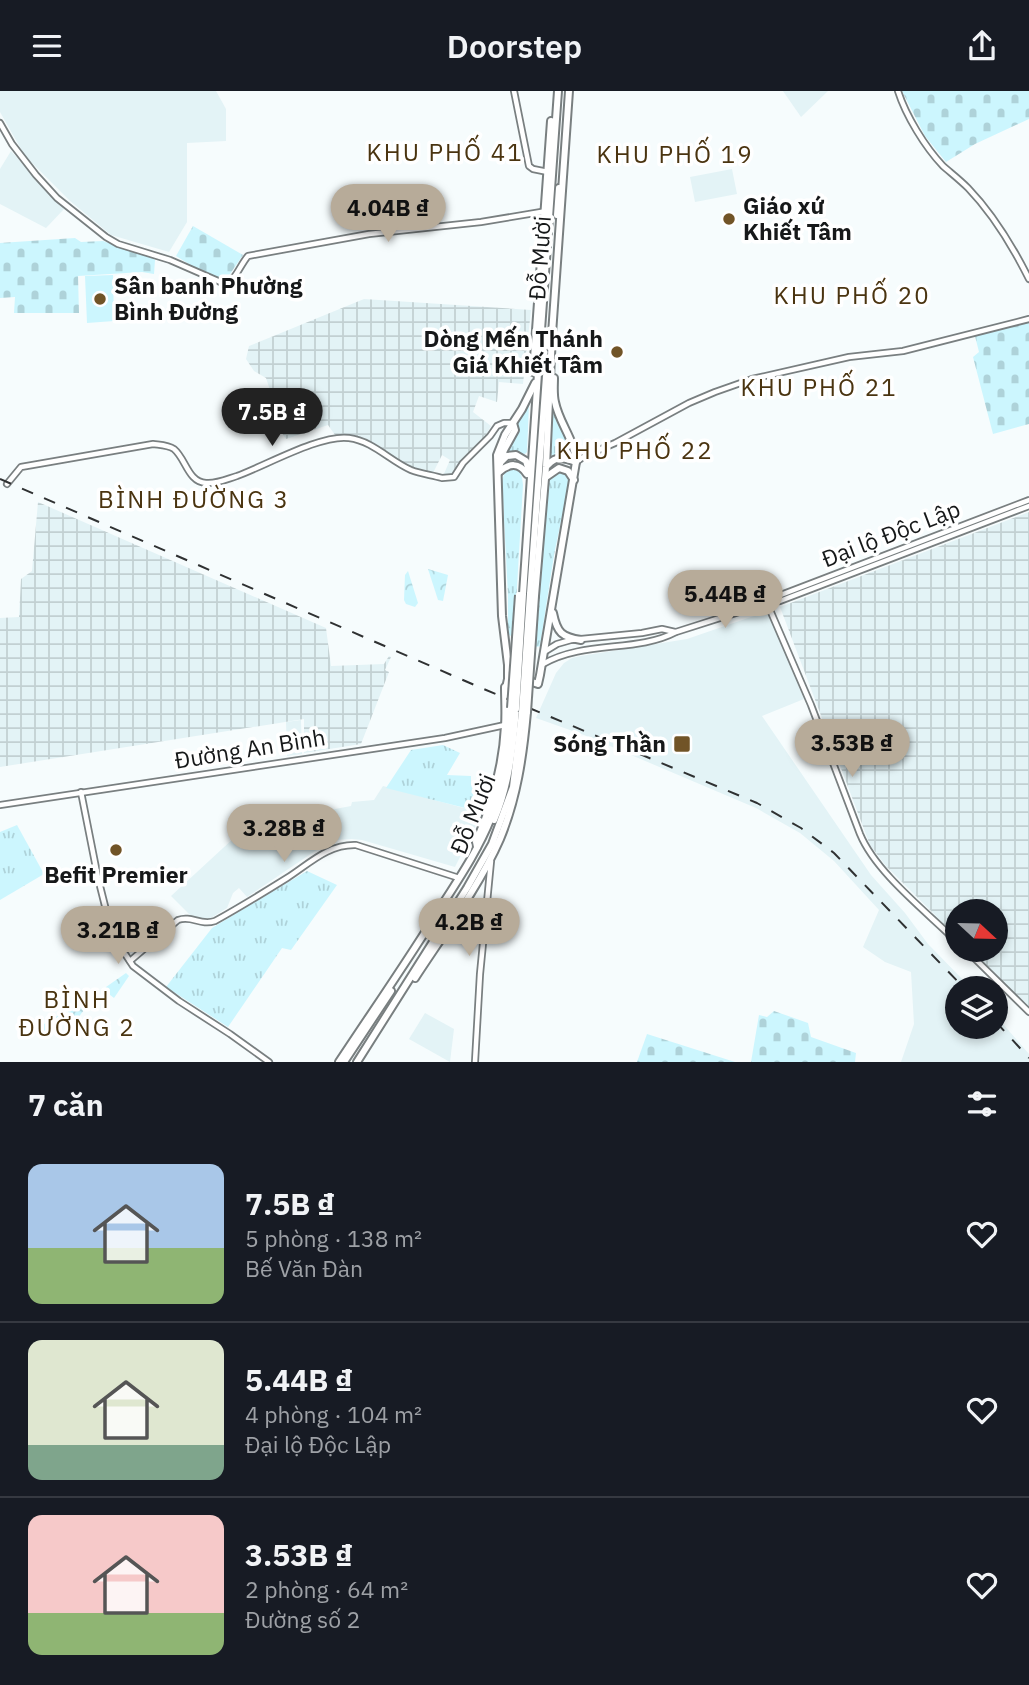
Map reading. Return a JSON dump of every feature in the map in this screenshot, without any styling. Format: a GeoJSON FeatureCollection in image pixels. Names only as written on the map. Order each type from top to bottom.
{"type":"FeatureCollection","features":[{"type":"Feature","properties":{"kind":"highway","name":"Đỗ Mười"},"geometry":{"type":"LineString","coordinates":[[529,474],[542,327],[556,91]]}},
{"type":"Feature","properties":{"kind":"highway","name":"Đỗ Mười"},"geometry":{"type":"LineString","coordinates":[[527,594],[542,476],[549,326],[567,91]]}},
{"type":"Feature","properties":{"kind":"highway","name":"Đỗ Mười"},"geometry":{"type":"LineString","coordinates":[[546,467],[567,91]]}},
{"type":"Feature","properties":{"kind":"highway","name":"Đỗ Mười"},"geometry":{"type":"LineString","coordinates":[[527,594],[532,388],[548,211]]}},
{"type":"Feature","properties":{"kind":"highway"},"geometry":{"type":"LineString","coordinates":[[507,675],[538,684],[574,480],[576,455],[554,400],[554,340],[549,326]]}},
{"type":"Feature","properties":{"kind":"highway"},"geometry":{"type":"LineString","coordinates":[[498,475],[498,449],[531,394],[537,377]]}},
{"type":"Feature","properties":{"kind":"highway"},"geometry":{"type":"LineString","coordinates":[[498,475],[504,450],[515,430],[513,423]]}},
{"type":"Feature","properties":{"kind":"highway"},"geometry":{"type":"LineString","coordinates":[[501,462],[507,456],[516,455],[526,461],[529,474]]}},
{"type":"Feature","properties":{"kind":"highway"},"geometry":{"type":"LineString","coordinates":[[542,476],[551,461],[558,458],[576,462]]}},
{"type":"Feature","properties":{"kind":"highway"},"geometry":{"type":"LineString","coordinates":[[498,475],[505,466],[514,464],[529,474]]}},
{"type":"Feature","properties":{"kind":"highway"},"geometry":{"type":"LineString","coordinates":[[542,476],[564,469],[574,480]]}},
{"type":"Feature","properties":{"kind":"highway","name":"Đỗ Mười"},"geometry":{"type":"LineString","coordinates":[[477,849],[476,842],[496,787],[505,725],[508,663],[502,616],[498,475]]}},
{"type":"Feature","properties":{"kind":"highway"},"geometry":{"type":"LineString","coordinates":[[519,710],[527,594]]}},
{"type":"Feature","properties":{"kind":"highway"},"geometry":{"type":"LineString","coordinates":[[519,710],[527,594]]}},
{"type":"Feature","properties":{"kind":"highway"},"geometry":{"type":"LineString","coordinates":[[552,606],[560,632],[568,638],[581,640]]}},
{"type":"Feature","properties":{"kind":"highway"},"geometry":{"type":"LineString","coordinates":[[506,639],[544,652]]}},
{"type":"Feature","properties":{"kind":"highway"},"geometry":{"type":"LineString","coordinates":[[507,648],[542,664]]}},
{"type":"Feature","properties":{"kind":"highway"},"geometry":{"type":"LineString","coordinates":[[508,663],[540,675]]}},
{"type":"Feature","properties":{"kind":"highway","name":"Đỗ Mười"},"geometry":{"type":"LineString","coordinates":[[478,892],[513,787],[519,710]]}},
{"type":"Feature","properties":{"kind":"highway","name":"Đỗ Mười"},"geometry":{"type":"LineString","coordinates":[[477,849],[491,817],[519,710]]}},
{"type":"Feature","properties":{"kind":"highway","name":"Đỗ Mười"},"geometry":{"type":"LineString","coordinates":[[359,1062],[478,892],[508,818],[518,783],[524,746],[519,710]]}},
{"type":"Feature","properties":{"kind":"highway","name":"Đỗ Mười"},"geometry":{"type":"LineString","coordinates":[[342,1062],[482,847],[500,806],[510,767],[519,710]]}},
{"type":"Feature","properties":{"kind":"highway"},"geometry":{"type":"LineString","coordinates":[[462,879],[477,849]]}},
{"type":"Feature","properties":{"kind":"street"},"geometry":{"type":"LineString","coordinates":[[514,91],[529,165],[533,169],[550,172]]}},
{"type":"Feature","properties":{"kind":"street"},"geometry":{"type":"LineString","coordinates":[[898,91],[902,105],[923,139],[942,164],[967,187],[987,211],[1029,279]]}},
{"type":"Feature","properties":{"kind":"street"},"geometry":{"type":"LineString","coordinates":[[0,123],[12,144],[57,198],[106,237],[118,244],[170,260],[225,284],[229,284],[248,256],[369,233],[481,222],[548,211]]}},
{"type":"Feature","properties":{"kind":"street"},"geometry":{"type":"LineString","coordinates":[[576,462],[689,403],[752,379],[849,357],[903,351],[1029,319]]}},
{"type":"Feature","properties":{"kind":"street"},"geometry":{"type":"LineString","coordinates":[[9,481],[20,468],[153,444],[174,449],[195,479],[202,483],[217,483],[307,446],[344,438],[377,449],[411,470],[447,478],[454,477],[463,463],[497,426],[513,423]]}},
{"type":"Feature","properties":{"kind":"street","name":"Đại lộ Độc Lập"},"geometry":{"type":"LineString","coordinates":[[767,603],[778,596],[1029,500]]}},
{"type":"Feature","properties":{"kind":"street","name":"Đại lộ Độc Lập"},"geometry":{"type":"LineString","coordinates":[[542,664],[570,652],[663,639],[676,632],[780,601],[1029,506]]}},
{"type":"Feature","properties":{"kind":"street"},"geometry":{"type":"LineString","coordinates":[[767,603],[811,705],[867,850],[895,882],[945,930]]}},
{"type":"Feature","properties":{"kind":"street","name":"Đại lộ Độc Lập"},"geometry":{"type":"LineString","coordinates":[[544,652],[562,643],[581,640],[662,629],[676,632]]}},
{"type":"Feature","properties":{"kind":"street","name":"Đường An Bình"},"geometry":{"type":"LineString","coordinates":[[0,805],[444,738],[505,725]]}},
{"type":"Feature","properties":{"kind":"street"},"geometry":{"type":"LineString","coordinates":[[81,792],[112,934],[133,966],[269,1062]]}},
{"type":"Feature","properties":{"kind":"street"},"geometry":{"type":"LineString","coordinates":[[475,1062],[478,892],[491,856],[492,844]]}},
{"type":"Feature","properties":{"kind":"street"},"geometry":{"type":"LineString","coordinates":[[130,961],[178,921],[184,918],[201,923],[215,921],[323,853],[338,847],[356,845],[462,879]]}},
{"type":"Feature","properties":{"kind":"street"},"geometry":{"type":"LineString","coordinates":[[979,963],[1029,1012]]}},
{"type":"Feature","properties":{"kind":"shaded area"},"geometry":{"type":"Polygon","coordinates":[[[0,91],[216,91],[226,109],[226,141],[187,143],[187,222],[169,252],[111,235],[69,200],[25,156],[0,112],[0,91]]]}},
{"type":"Feature","properties":{"kind":"shaded area"},"geometry":{"type":"Polygon","coordinates":[[[783,91],[828,91],[801,117],[783,91]]]}},
{"type":"Feature","properties":{"kind":"shaded area"},"geometry":{"type":"Polygon","coordinates":[[[11,151],[64,209],[46,228],[0,204],[0,169],[11,151]]]}},
{"type":"Feature","properties":{"kind":"shaded area"},"geometry":{"type":"Polygon","coordinates":[[[732,169],[737,194],[695,202],[690,177],[732,169]]]}},
{"type":"Feature","properties":{"kind":"shaded area"},"geometry":{"type":"Polygon","coordinates":[[[364,299],[531,310],[523,384],[499,382],[497,402],[479,396],[473,412],[491,426],[483,440],[448,476],[443,476],[450,460],[442,455],[433,473],[424,472],[410,468],[360,439],[335,435],[328,425],[286,439],[279,429],[266,378],[254,371],[246,359],[249,346],[364,299]]]}},
{"type":"Feature","properties":{"kind":"shaded area"},"geometry":{"type":"Polygon","coordinates":[[[38,502],[326,628],[331,666],[384,664],[389,656],[391,657],[385,670],[389,672],[361,744],[304,753],[304,719],[0,767],[0,618],[19,617],[21,579],[32,571],[38,502]]]}},
{"type":"Feature","properties":{"kind":"shaded area"},"geometry":{"type":"Polygon","coordinates":[[[1029,512],[1029,1008],[1008,987],[1008,976],[997,976],[984,963],[1008,963],[1008,899],[945,899],[945,925],[886,866],[870,845],[780,607],[1029,512]]]}},
{"type":"Feature","properties":{"kind":"shaded area"},"geometry":{"type":"Polygon","coordinates":[[[768,611],[804,699],[762,716],[871,875],[928,944],[959,976],[945,976],[945,1039],[1008,1039],[1008,1030],[1029,1054],[1029,1062],[901,1062],[914,1024],[911,972],[885,962],[863,947],[879,910],[834,861],[800,833],[756,808],[584,735],[536,718],[556,673],[572,658],[687,639],[768,611]]]}},
{"type":"Feature","properties":{"kind":"shaded area"},"geometry":{"type":"Polygon","coordinates":[[[301,720],[302,754],[287,756],[286,722],[301,720]]]}},
{"type":"Feature","properties":{"kind":"shaded area"},"geometry":{"type":"Polygon","coordinates":[[[383,786],[482,813],[455,867],[362,840],[337,840],[326,845],[314,813],[351,806],[352,802],[374,800],[383,786]]]}},
{"type":"Feature","properties":{"kind":"shaded area"},"geometry":{"type":"Polygon","coordinates":[[[278,815],[298,820],[310,829],[318,849],[247,897],[239,888],[233,893],[227,908],[211,918],[196,919],[171,896],[248,825],[261,818],[278,815]]]}},
{"type":"Feature","properties":{"kind":"shaded area"},"geometry":{"type":"Polygon","coordinates":[[[425,1013],[454,1029],[450,1062],[409,1039],[425,1013]]]}},
{"type":"Feature","properties":{"kind":"green space"},"geometry":{"type":"Polygon","coordinates":[[[902,91],[1029,91],[1029,119],[975,144],[946,162],[925,136],[902,91]]]}},
{"type":"Feature","properties":{"kind":"green space"},"geometry":{"type":"Polygon","coordinates":[[[193,226],[243,255],[228,277],[220,283],[176,256],[193,226]]]}},
{"type":"Feature","properties":{"kind":"green space"},"geometry":{"type":"Polygon","coordinates":[[[75,238],[81,242],[103,241],[152,258],[155,260],[154,274],[142,272],[78,276],[79,313],[14,313],[15,297],[0,298],[0,243],[75,238]]]}},
{"type":"Feature","properties":{"kind":"green space","name":"Sân banh Phường Bình Đường"},"geometry":{"type":"Polygon","coordinates":[[[113,275],[114,321],[87,323],[85,276],[113,275]]]}},
{"type":"Feature","properties":{"kind":"green space"},"geometry":{"type":"Polygon","coordinates":[[[1029,321],[1029,424],[993,434],[973,357],[979,352],[975,336],[1029,321]]]}},
{"type":"Feature","properties":{"kind":"green space"},"geometry":{"type":"Polygon","coordinates":[[[529,404],[527,452],[504,454],[516,424],[529,404]]]}},
{"type":"Feature","properties":{"kind":"green space"},"geometry":{"type":"Polygon","coordinates":[[[551,409],[570,446],[572,453],[548,456],[551,409]]]}},
{"type":"Feature","properties":{"kind":"green space"},"geometry":{"type":"Polygon","coordinates":[[[511,468],[520,473],[523,485],[514,638],[508,634],[502,480],[505,472],[511,468]]]}},
{"type":"Feature","properties":{"kind":"green space"},"geometry":{"type":"Polygon","coordinates":[[[553,471],[563,471],[569,483],[554,555],[540,646],[537,647],[544,510],[548,482],[553,471]]]}},
{"type":"Feature","properties":{"kind":"green space"},"geometry":{"type":"Polygon","coordinates":[[[428,569],[448,575],[443,601],[438,600],[428,569]]]}},
{"type":"Feature","properties":{"kind":"green space"},"geometry":{"type":"Polygon","coordinates":[[[408,571],[418,603],[415,607],[406,604],[404,600],[405,575],[408,571]]]}},
{"type":"Feature","properties":{"kind":"green space"},"geometry":{"type":"Polygon","coordinates":[[[443,745],[460,753],[447,775],[471,776],[471,785],[494,784],[485,813],[386,788],[411,750],[443,745]]]}},
{"type":"Feature","properties":{"kind":"green space"},"geometry":{"type":"Polygon","coordinates":[[[17,825],[44,874],[0,900],[0,832],[17,825]]]}},
{"type":"Feature","properties":{"kind":"green space"},"geometry":{"type":"Polygon","coordinates":[[[307,871],[337,885],[291,950],[282,948],[228,1027],[166,987],[212,928],[307,871]]]}},
{"type":"Feature","properties":{"kind":"green space"},"geometry":{"type":"Polygon","coordinates":[[[126,973],[129,976],[114,998],[105,991],[106,987],[126,973]]]}},
{"type":"Feature","properties":{"kind":"green space"},"geometry":{"type":"Polygon","coordinates":[[[94,996],[78,1018],[68,1012],[69,1009],[94,996]]]}},
{"type":"Feature","properties":{"kind":"green space"},"geometry":{"type":"Polygon","coordinates":[[[774,1011],[808,1023],[811,1037],[856,1053],[855,1062],[751,1062],[759,1015],[767,1017],[774,1011]]]}},
{"type":"Feature","properties":{"kind":"green space"},"geometry":{"type":"Polygon","coordinates":[[[59,1015],[44,1039],[35,1033],[36,1029],[59,1015]]]}},
{"type":"Feature","properties":{"kind":"green space"},"geometry":{"type":"Polygon","coordinates":[[[647,1034],[735,1062],[637,1062],[647,1034]]]}},
{"type":"Feature","properties":{"kind":"railway"},"geometry":{"type":"LineString","coordinates":[[0,479],[479,687],[757,803],[801,828],[834,853],[952,976]]}},
{"type":"Feature","properties":{"kind":"railway"},"geometry":{"type":"LineString","coordinates":[[1008,1035],[1029,1058]]}},
{"type":"Feature","properties":{"kind":"place","name":"Giáo xứ Khiết Tâm"},"geometry":{"type":"Point","coordinates":[729,219]}},
{"type":"Feature","properties":{"kind":"place","name":"Sân banh Phường Bình Đường"},"geometry":{"type":"Point","coordinates":[100,299]}},
{"type":"Feature","properties":{"kind":"place","name":"Dòng Mến Thánh Giá Khiết Tâm"},"geometry":{"type":"Point","coordinates":[617,352]}},
{"type":"Feature","properties":{"kind":"place","name":"Sóng Thần"},"geometry":{"type":"Point","coordinates":[682,744]}},
{"type":"Feature","properties":{"kind":"place","name":"Befit Premier"},"geometry":{"type":"Point","coordinates":[116,850]}},
{"type":"Feature","properties":{"kind":"district","name":"KHU PHỐ 41"},"geometry":{"type":"Point","coordinates":[445,153]}},
{"type":"Feature","properties":{"kind":"district","name":"KHU PHỐ 19"},"geometry":{"type":"Point","coordinates":[675,155]}},
{"type":"Feature","properties":{"kind":"district","name":"KHU PHỐ 20"},"geometry":{"type":"Point","coordinates":[852,296]}},
{"type":"Feature","properties":{"kind":"district","name":"KHU PHỐ 21"},"geometry":{"type":"Point","coordinates":[819,388]}},
{"type":"Feature","properties":{"kind":"district","name":"KHU PHỐ 22"},"geometry":{"type":"Point","coordinates":[635,451]}},
{"type":"Feature","properties":{"kind":"district","name":"BÌNH ĐƯỜNG 3"},"geometry":{"type":"Point","coordinates":[194,500]}},
{"type":"Feature","properties":{"kind":"district","name":"BÌNH ĐƯỜNG 2"},"geometry":{"type":"Point","coordinates":[77,1014]}}]}
